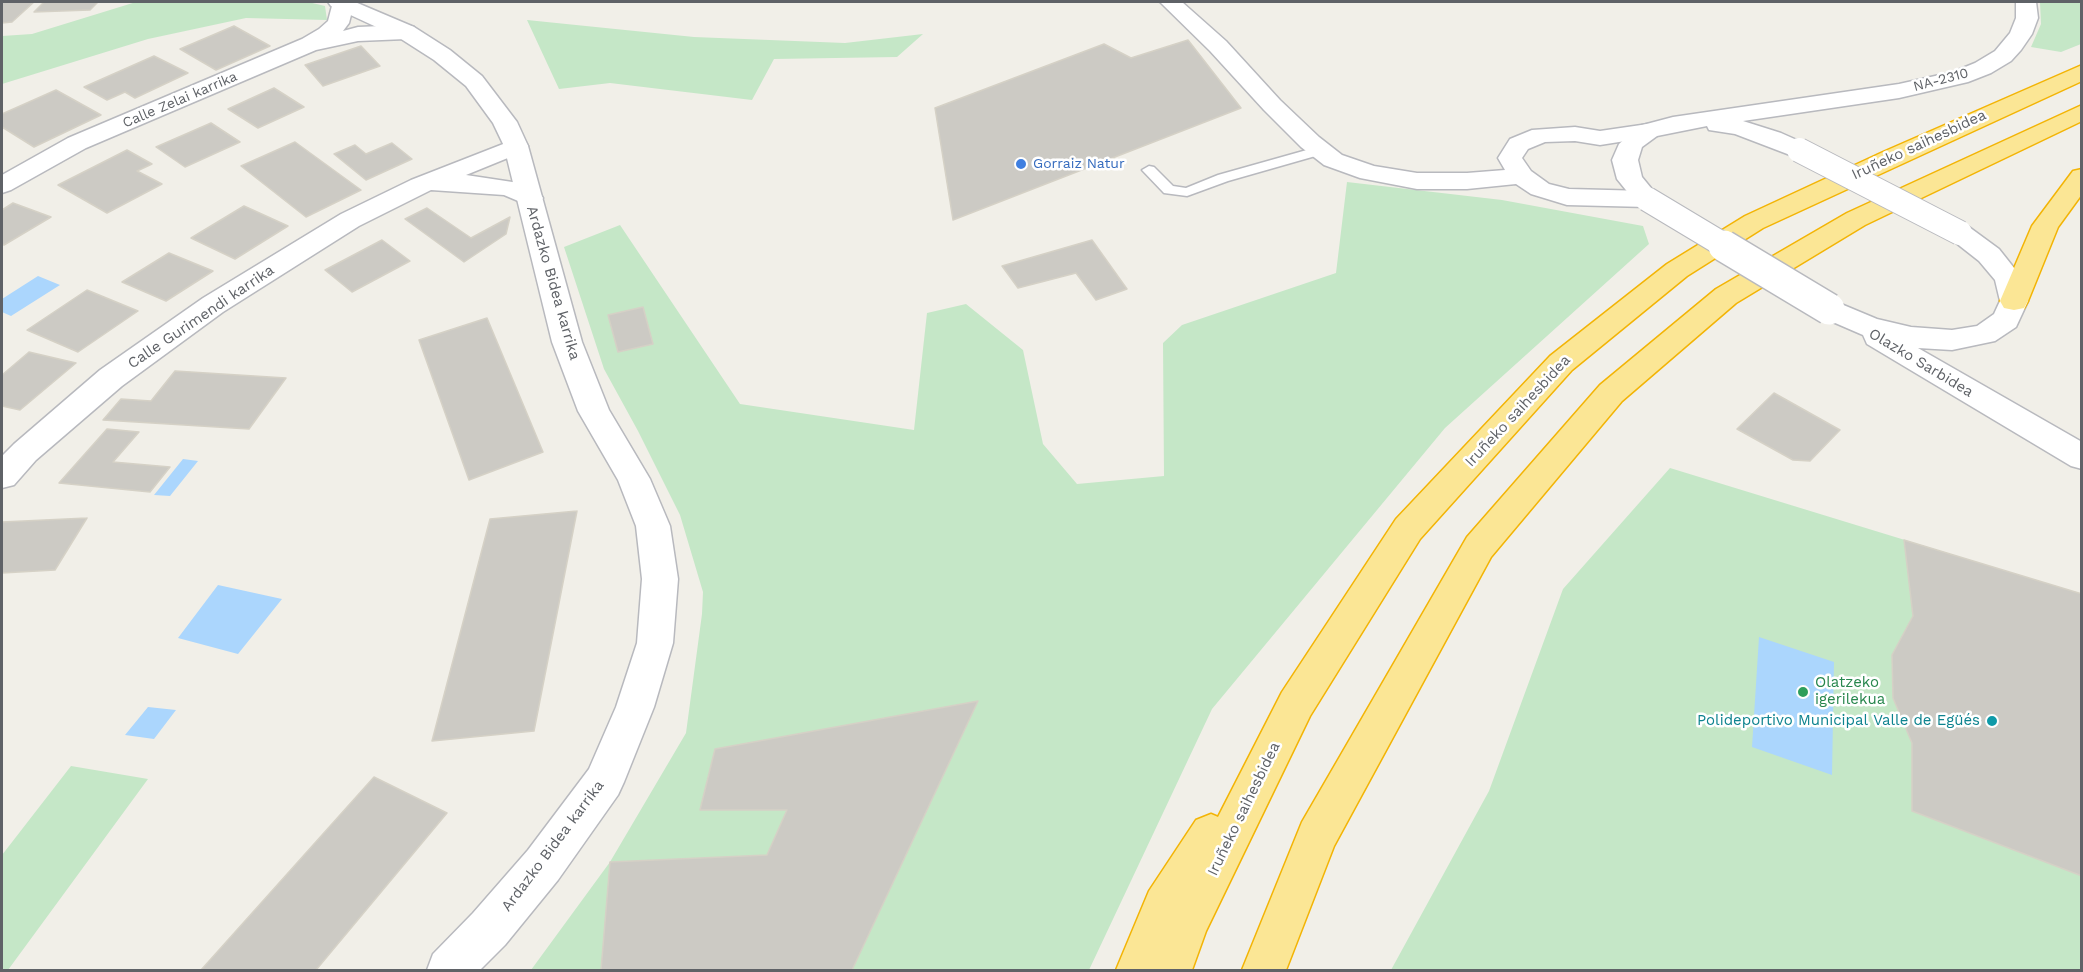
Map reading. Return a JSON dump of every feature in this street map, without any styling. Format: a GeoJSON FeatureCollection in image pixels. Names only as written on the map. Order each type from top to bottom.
{"type":"FeatureCollection","features":[{"type":"Feature","properties":{"kind":"highway"},"geometry":{"type":"LineString","coordinates":[[1570,355],[1635,289],[1755,209],[2082,56]]}},
{"type":"Feature","properties":{"kind":"highway","name":"Iruñeko saihesbidea"},"geometry":{"type":"LineString","coordinates":[[1170,970],[1187,923],[1296,704],[1408,529],[1570,355],[1677,270],[1754,222],[2082,72]]}},
{"type":"Feature","properties":{"kind":"highway"},"geometry":{"type":"LineString","coordinates":[[1264,970],[1317,836],[1479,547],[1611,393],[1726,296],[1856,219],[2082,112]]}},
{"type":"Feature","properties":{"kind":"highway"},"geometry":{"type":"LineString","coordinates":[[2014,301],[2045,226],[2082,176]]}},
{"type":"Feature","properties":{"kind":"highway"},"geometry":{"type":"LineString","coordinates":[[1138,970],[1164,906],[1296,704]]}},
{"type":"Feature","properties":{"kind":"street","name":"Ardazko Bidea karrika"},"geometry":{"type":"LineString","coordinates":[[340,2],[406,32],[442,55],[474,81],[505,122],[516,146],[567,342],[594,411],[634,479],[653,525],[660,579],[655,643],[635,707],[604,782],[543,865],[489,929],[449,970]]}},
{"type":"Feature","properties":{"kind":"street","name":"Calle Zelai karrika"},"geometry":{"type":"LineString","coordinates":[[2,185],[77,143],[310,44],[327,34],[338,23],[340,2]]}},
{"type":"Feature","properties":{"kind":"street"},"geometry":{"type":"LineString","coordinates":[[1170,2],[1218,46],[1272,105],[1333,160],[1369,172],[1417,181],[1467,182],[1521,176]]}},
{"type":"Feature","properties":{"kind":"street","name":"NA-2310"},"geometry":{"type":"LineString","coordinates":[[1815,104],[1937,84],[1983,68],[2003,56],[2021,34],[2026,18],[2026,2]]}},
{"type":"Feature","properties":{"kind":"street"},"geometry":{"type":"LineString","coordinates":[[310,44],[358,34],[406,32]]}},
{"type":"Feature","properties":{"kind":"street"},"geometry":{"type":"LineString","coordinates":[[1647,199],[1567,196],[1540,189],[1521,176],[1510,158],[1519,144],[1541,135],[1575,134],[1600,138],[1648,131],[1673,124],[1815,104]]}},
{"type":"Feature","properties":{"kind":"street"},"geometry":{"type":"LineString","coordinates":[[1798,150],[1789,139],[1782,123],[1791,114],[1815,104]]}},
{"type":"Feature","properties":{"kind":"street"},"geometry":{"type":"LineString","coordinates":[[1648,131],[1631,144],[1625,160],[1630,179],[1647,199],[1829,309],[1869,327],[1911,337],[1952,340],[1985,334],[2007,320],[2014,301],[2008,278],[1989,255],[1960,233],[1772,138],[1738,127],[1704,123],[1673,124]]}},
{"type":"Feature","properties":{"kind":"street","name":"Calle Gurimendi karrika"},"geometry":{"type":"LineString","coordinates":[[2,476],[25,452],[111,378],[213,305],[350,220],[420,185],[516,146]]}},
{"type":"Feature","properties":{"kind":"street"},"geometry":{"type":"LineString","coordinates":[[420,185],[470,183],[490,185],[510,188],[530,198]]}},
{"type":"Feature","properties":{"kind":"street","name":"Olazko Sarbidea"},"geometry":{"type":"LineString","coordinates":[[1829,309],[2082,457]]}},
{"type":"Feature","properties":{"kind":"street","name":"Olazko Sarbidea"},"geometry":{"type":"LineString","coordinates":[[1985,334],[1963,353],[1974,379],[2013,417]]}},
{"type":"Feature","properties":{"kind":"lane"},"geometry":{"type":"LineString","coordinates":[[1149,170],[1169,190],[1187,192],[1223,178],[1321,150]]}},
{"type":"Feature","properties":{"kind":"green space"},"geometry":{"type":"Polygon","coordinates":[[[136,2],[308,2],[325,6],[327,20],[246,18],[148,39],[2,84],[2,36],[32,34],[136,2]]]}},
{"type":"Feature","properties":{"kind":"green space"},"geometry":{"type":"Polygon","coordinates":[[[2040,2],[2081,2],[2081,44],[2061,52],[2031,47],[2041,24],[2040,2]]]}},
{"type":"Feature","properties":{"kind":"green space"},"geometry":{"type":"Polygon","coordinates":[[[527,20],[694,37],[845,43],[923,34],[897,57],[774,59],[752,100],[610,83],[559,89],[527,20]]]}},
{"type":"Feature","properties":{"kind":"green space"},"geometry":{"type":"Polygon","coordinates":[[[1347,182],[1502,200],[1643,226],[1649,244],[1445,428],[1212,709],[1089,970],[531,970],[610,862],[686,733],[702,614],[703,592],[680,515],[604,369],[564,247],[620,225],[740,404],[914,430],[927,313],[966,304],[1023,350],[1043,444],[1077,484],[1164,476],[1163,343],[1182,325],[1336,273],[1347,182]]]}},
{"type":"Feature","properties":{"kind":"green space","name":"Olatzeko igerilekua"},"geometry":{"type":"Polygon","coordinates":[[[1670,468],[2081,594],[2081,970],[1391,970],[1489,791],[1563,589],[1670,468]]]}},
{"type":"Feature","properties":{"kind":"green space"},"geometry":{"type":"Polygon","coordinates":[[[71,766],[148,779],[8,970],[2,970],[2,855],[71,766]]]}},
{"type":"Feature","properties":{"kind":"water"},"geometry":{"type":"Polygon","coordinates":[[[38,276],[60,285],[11,316],[2,312],[2,299],[38,276]]]}},
{"type":"Feature","properties":{"kind":"water"},"geometry":{"type":"Polygon","coordinates":[[[183,459],[198,461],[170,496],[154,495],[183,459]]]}},
{"type":"Feature","properties":{"kind":"water"},"geometry":{"type":"Polygon","coordinates":[[[218,585],[282,599],[238,654],[178,638],[218,585]]]}},
{"type":"Feature","properties":{"kind":"water"},"geometry":{"type":"Polygon","coordinates":[[[1759,637],[1834,662],[1832,775],[1752,747],[1759,637]]]}},
{"type":"Feature","properties":{"kind":"water"},"geometry":{"type":"Polygon","coordinates":[[[148,707],[176,710],[154,739],[125,735],[148,707]]]}},
{"type":"Feature","properties":{"kind":"building"},"geometry":{"type":"Polygon","coordinates":[[[2,2],[34,2],[12,22],[2,23],[2,2]]]}},
{"type":"Feature","properties":{"kind":"building"},"geometry":{"type":"Polygon","coordinates":[[[44,2],[98,2],[90,10],[34,12],[44,2]]]}},
{"type":"Feature","properties":{"kind":"building"},"geometry":{"type":"Polygon","coordinates":[[[234,26],[270,46],[216,70],[180,49],[234,26]]]}},
{"type":"Feature","properties":{"kind":"building","name":"Gorraiz Natur"},"geometry":{"type":"Polygon","coordinates":[[[1188,40],[1241,108],[953,220],[935,108],[1104,44],[1131,58],[1188,40]]]}},
{"type":"Feature","properties":{"kind":"building"},"geometry":{"type":"Polygon","coordinates":[[[361,46],[380,66],[323,86],[305,65],[361,46]]]}},
{"type":"Feature","properties":{"kind":"building"},"geometry":{"type":"Polygon","coordinates":[[[154,56],[188,73],[135,98],[125,92],[107,100],[84,87],[154,56]]]}},
{"type":"Feature","properties":{"kind":"building"},"geometry":{"type":"Polygon","coordinates":[[[274,88],[304,107],[258,128],[228,109],[274,88]]]}},
{"type":"Feature","properties":{"kind":"building"},"geometry":{"type":"Polygon","coordinates":[[[56,90],[101,115],[34,147],[2,127],[2,114],[56,90]]]}},
{"type":"Feature","properties":{"kind":"building"},"geometry":{"type":"Polygon","coordinates":[[[211,123],[240,142],[185,167],[156,147],[211,123]]]}},
{"type":"Feature","properties":{"kind":"building"},"geometry":{"type":"Polygon","coordinates":[[[295,142],[361,190],[306,217],[241,166],[295,142]]]}},
{"type":"Feature","properties":{"kind":"building"},"geometry":{"type":"Polygon","coordinates":[[[392,143],[412,159],[366,180],[334,154],[355,145],[366,154],[392,143]]]}},
{"type":"Feature","properties":{"kind":"building"},"geometry":{"type":"Polygon","coordinates":[[[127,150],[152,164],[137,171],[162,184],[107,213],[58,185],[127,150]]]}},
{"type":"Feature","properties":{"kind":"building"},"geometry":{"type":"Polygon","coordinates":[[[13,203],[51,217],[4,245],[2,244],[2,210],[13,203]]]}},
{"type":"Feature","properties":{"kind":"building"},"geometry":{"type":"Polygon","coordinates":[[[244,206],[288,226],[235,259],[191,238],[244,206]]]}},
{"type":"Feature","properties":{"kind":"building"},"geometry":{"type":"Polygon","coordinates":[[[427,208],[471,238],[510,217],[506,234],[464,262],[405,219],[427,208]]]}},
{"type":"Feature","properties":{"kind":"building"},"geometry":{"type":"Polygon","coordinates":[[[382,240],[410,261],[352,292],[325,270],[382,240]]]}},
{"type":"Feature","properties":{"kind":"building"},"geometry":{"type":"Polygon","coordinates":[[[1092,240],[1127,289],[1096,300],[1076,273],[1018,288],[1002,266],[1092,240]]]}},
{"type":"Feature","properties":{"kind":"building"},"geometry":{"type":"Polygon","coordinates":[[[169,253],[213,271],[166,301],[122,282],[169,253]]]}},
{"type":"Feature","properties":{"kind":"building"},"geometry":{"type":"Polygon","coordinates":[[[87,290],[138,311],[78,352],[27,330],[87,290]]]}},
{"type":"Feature","properties":{"kind":"building"},"geometry":{"type":"Polygon","coordinates":[[[643,307],[653,344],[618,352],[608,315],[643,307]]]}},
{"type":"Feature","properties":{"kind":"building"},"geometry":{"type":"Polygon","coordinates":[[[487,318],[543,452],[469,480],[419,340],[487,318]]]}},
{"type":"Feature","properties":{"kind":"building"},"geometry":{"type":"Polygon","coordinates":[[[29,352],[76,363],[20,410],[2,406],[2,375],[29,352]]]}},
{"type":"Feature","properties":{"kind":"building"},"geometry":{"type":"Polygon","coordinates":[[[175,371],[286,378],[249,429],[103,420],[121,399],[151,401],[175,371]]]}},
{"type":"Feature","properties":{"kind":"building"},"geometry":{"type":"Polygon","coordinates":[[[1774,393],[1840,430],[1810,461],[1793,460],[1737,429],[1774,393]]]}},
{"type":"Feature","properties":{"kind":"building"},"geometry":{"type":"Polygon","coordinates":[[[107,429],[139,432],[113,462],[170,467],[150,492],[59,483],[107,429]]]}},
{"type":"Feature","properties":{"kind":"building"},"geometry":{"type":"Polygon","coordinates":[[[577,511],[534,731],[432,741],[490,519],[577,511]]]}},
{"type":"Feature","properties":{"kind":"building"},"geometry":{"type":"Polygon","coordinates":[[[87,518],[55,570],[2,573],[2,522],[87,518]]]}},
{"type":"Feature","properties":{"kind":"building","name":"Polideportivo Municipal Valle de Egüés"},"geometry":{"type":"Polygon","coordinates":[[[1904,540],[2082,594],[2082,876],[1912,811],[1912,743],[1893,698],[1892,655],[1913,616],[1904,540]]]}},
{"type":"Feature","properties":{"kind":"building"},"geometry":{"type":"Polygon","coordinates":[[[978,701],[852,970],[601,970],[610,862],[767,855],[787,810],[700,810],[715,749],[978,701]]]}},
{"type":"Feature","properties":{"kind":"building"},"geometry":{"type":"Polygon","coordinates":[[[374,777],[447,813],[316,970],[201,970],[374,777]]]}},
{"type":"Feature","properties":{"kind":"place","name":"Gorraiz Natur"},"geometry":{"type":"Point","coordinates":[1021,164]}},
{"type":"Feature","properties":{"kind":"place","name":"Olatzeko igerilekua"},"geometry":{"type":"Point","coordinates":[1803,692]}},
{"type":"Feature","properties":{"kind":"place","name":"Polideportivo Municipal Valle de Egüés"},"geometry":{"type":"Point","coordinates":[1992,721]}}]}
